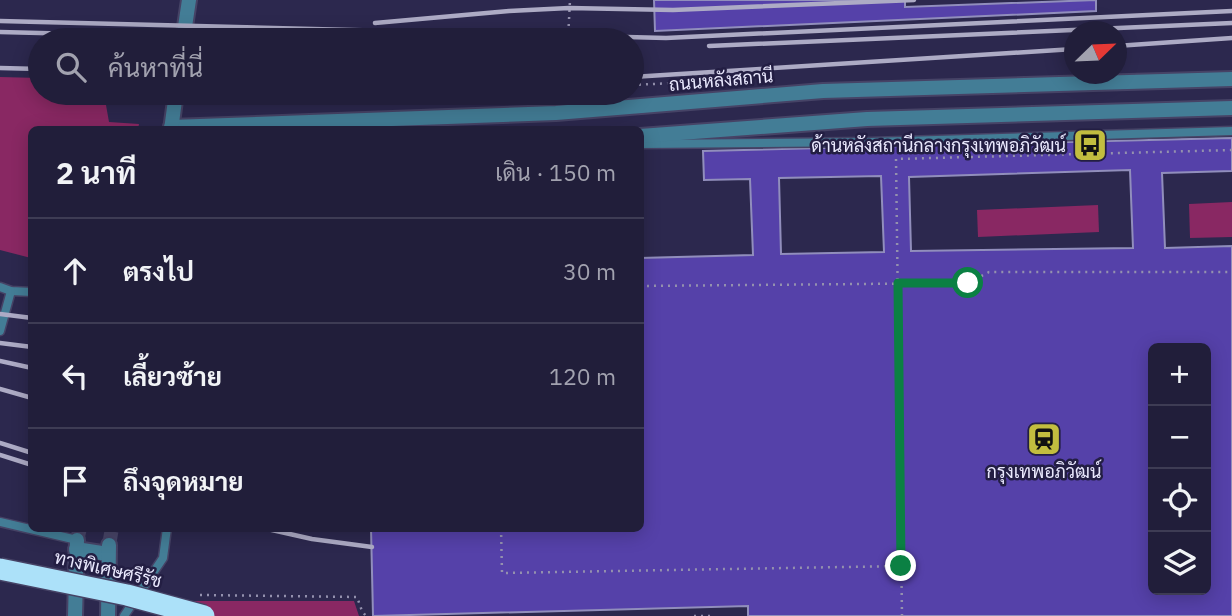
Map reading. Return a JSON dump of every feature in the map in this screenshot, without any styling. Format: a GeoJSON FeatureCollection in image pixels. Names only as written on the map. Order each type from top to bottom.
{"type":"FeatureCollection","features":[{"type":"Feature","properties":{"kind":"highway","name":"ทางพิเศษศรีรัช"},"geometry":{"type":"LineString","coordinates":[[0,569],[127,595],[204,616]]}},
{"type":"Feature","properties":{"kind":"street"},"geometry":{"type":"LineString","coordinates":[[185,28],[189,0]]}},
{"type":"Feature","properties":{"kind":"street","name":"ถนนหลังสถานี"},"geometry":{"type":"LineString","coordinates":[[222,126],[556,113],[823,91],[1232,79]]}},
{"type":"Feature","properties":{"kind":"street"},"geometry":{"type":"LineString","coordinates":[[171,126],[174,105]]}},
{"type":"Feature","properties":{"kind":"street"},"geometry":{"type":"LineString","coordinates":[[644,136],[867,118],[1232,108]]}},
{"type":"Feature","properties":{"kind":"street"},"geometry":{"type":"LineString","coordinates":[[75,616],[77,545],[108,550],[108,616]]}},
{"type":"Feature","properties":{"kind":"lane"},"geometry":{"type":"LineString","coordinates":[[644,144],[871,142],[1232,131]]}},
{"type":"Feature","properties":{"kind":"lane"},"geometry":{"type":"LineString","coordinates":[[0,287],[28,292]]}},
{"type":"Feature","properties":{"kind":"lane"},"geometry":{"type":"LineString","coordinates":[[0,331],[12,291]]}},
{"type":"Feature","properties":{"kind":"lane"},"geometry":{"type":"LineString","coordinates":[[0,522],[28,530]]}},
{"type":"Feature","properties":{"kind":"lane"},"geometry":{"type":"LineString","coordinates":[[33,532],[77,545]]}},
{"type":"Feature","properties":{"kind":"lane"},"geometry":{"type":"LineString","coordinates":[[124,616],[163,558],[166,532]]}},
{"type":"Feature","properties":{"kind":"path"},"geometry":{"type":"LineString","coordinates":[[569,28],[570,0]]}},
{"type":"Feature","properties":{"kind":"path"},"geometry":{"type":"LineString","coordinates":[[902,616],[896,159],[1232,150]]}},
{"type":"Feature","properties":{"kind":"path"},"geometry":{"type":"LineString","coordinates":[[644,286],[968,283],[989,272],[1232,272]]}},
{"type":"Feature","properties":{"kind":"path"},"geometry":{"type":"LineString","coordinates":[[501,532],[502,573],[901,566]]}},
{"type":"Feature","properties":{"kind":"path"},"geometry":{"type":"LineString","coordinates":[[194,595],[357,597],[366,616]]}},
{"type":"Feature","properties":{"kind":"path"},"geometry":{"type":"LineString","coordinates":[[694,616],[710,616]]}},
{"type":"Feature","properties":{"kind":"shaded area"},"geometry":{"type":"Polygon","coordinates":[[[0,77],[28,78],[28,105],[106,105],[109,122],[139,124],[28,126],[28,257],[0,250],[0,77]]]}},
{"type":"Feature","properties":{"kind":"shaded area"},"geometry":{"type":"Polygon","coordinates":[[[1232,202],[1232,237],[1190,238],[1189,204],[1232,202]]]}},
{"type":"Feature","properties":{"kind":"shaded area"},"geometry":{"type":"Polygon","coordinates":[[[1098,205],[1099,232],[978,237],[977,210],[1098,205]]]}},
{"type":"Feature","properties":{"kind":"shaded area"},"geometry":{"type":"Polygon","coordinates":[[[171,601],[354,601],[359,616],[158,616],[171,601]]]}},
{"type":"Feature","properties":{"kind":"building"},"geometry":{"type":"Polygon","coordinates":[[[654,0],[905,0],[905,7],[1096,0],[1096,11],[655,31],[654,0]]]}},
{"type":"Feature","properties":{"kind":"building"},"geometry":{"type":"Polygon","coordinates":[[[1232,138],[1232,171],[1162,173],[1165,248],[1232,246],[1232,616],[748,616],[748,606],[373,616],[371,532],[644,532],[644,258],[753,255],[750,179],[704,180],[703,151],[1232,138]],[[1130,170],[909,177],[911,251],[1133,248],[1130,170]],[[881,176],[779,178],[781,254],[884,252],[881,176]]]}},
{"type":"Feature","properties":{"kind":"tunnel"},"geometry":{"type":"LineString","coordinates":[[77,540],[79,532]]}},
{"type":"Feature","properties":{"kind":"tunnel"},"geometry":{"type":"LineString","coordinates":[[109,545],[111,532]]}},
{"type":"Feature","properties":{"kind":"railway"},"geometry":{"type":"LineString","coordinates":[[375,23],[569,8],[673,10],[914,0]]}},
{"type":"Feature","properties":{"kind":"railway"},"geometry":{"type":"LineString","coordinates":[[644,37],[1232,11]]}},
{"type":"Feature","properties":{"kind":"railway"},"geometry":{"type":"LineString","coordinates":[[0,21],[274,28]]}},
{"type":"Feature","properties":{"kind":"railway"},"geometry":{"type":"LineString","coordinates":[[709,46],[1232,23]]}},
{"type":"Feature","properties":{"kind":"railway"},"geometry":{"type":"LineString","coordinates":[[0,32],[28,33]]}},
{"type":"Feature","properties":{"kind":"railway"},"geometry":{"type":"LineString","coordinates":[[1127,45],[1232,38]]}},
{"type":"Feature","properties":{"kind":"railway"},"geometry":{"type":"LineString","coordinates":[[644,76],[1064,50]]}},
{"type":"Feature","properties":{"kind":"railway"},"geometry":{"type":"LineString","coordinates":[[0,68],[28,69]]}},
{"type":"Feature","properties":{"kind":"railway"},"geometry":{"type":"LineString","coordinates":[[0,314],[28,318]]}},
{"type":"Feature","properties":{"kind":"railway"},"geometry":{"type":"LineString","coordinates":[[0,343],[28,346]]}},
{"type":"Feature","properties":{"kind":"railway"},"geometry":{"type":"LineString","coordinates":[[0,361],[28,367]]}},
{"type":"Feature","properties":{"kind":"railway"},"geometry":{"type":"LineString","coordinates":[[0,389],[28,397]]}},
{"type":"Feature","properties":{"kind":"railway"},"geometry":{"type":"LineString","coordinates":[[0,443],[28,452]]}},
{"type":"Feature","properties":{"kind":"railway"},"geometry":{"type":"LineString","coordinates":[[0,455],[28,464]]}},
{"type":"Feature","properties":{"kind":"railway"},"geometry":{"type":"LineString","coordinates":[[281,532],[372,547]]}},
{"type":"Feature","properties":{"kind":"place","name":"ด้านหลังสถานีกลางกรุงเทพอภิวัฒน์"},"geometry":{"type":"Point","coordinates":[1090,145]}},
{"type":"Feature","properties":{"kind":"place","name":"กรุงเทพอภิวัฒน์"},"geometry":{"type":"Point","coordinates":[1044,439]}},
{"type":"Feature","properties":{"kind":"route"},"geometry":{"type":"LineString","coordinates":[[901,566],[898,283],[968,283]]}}]}
